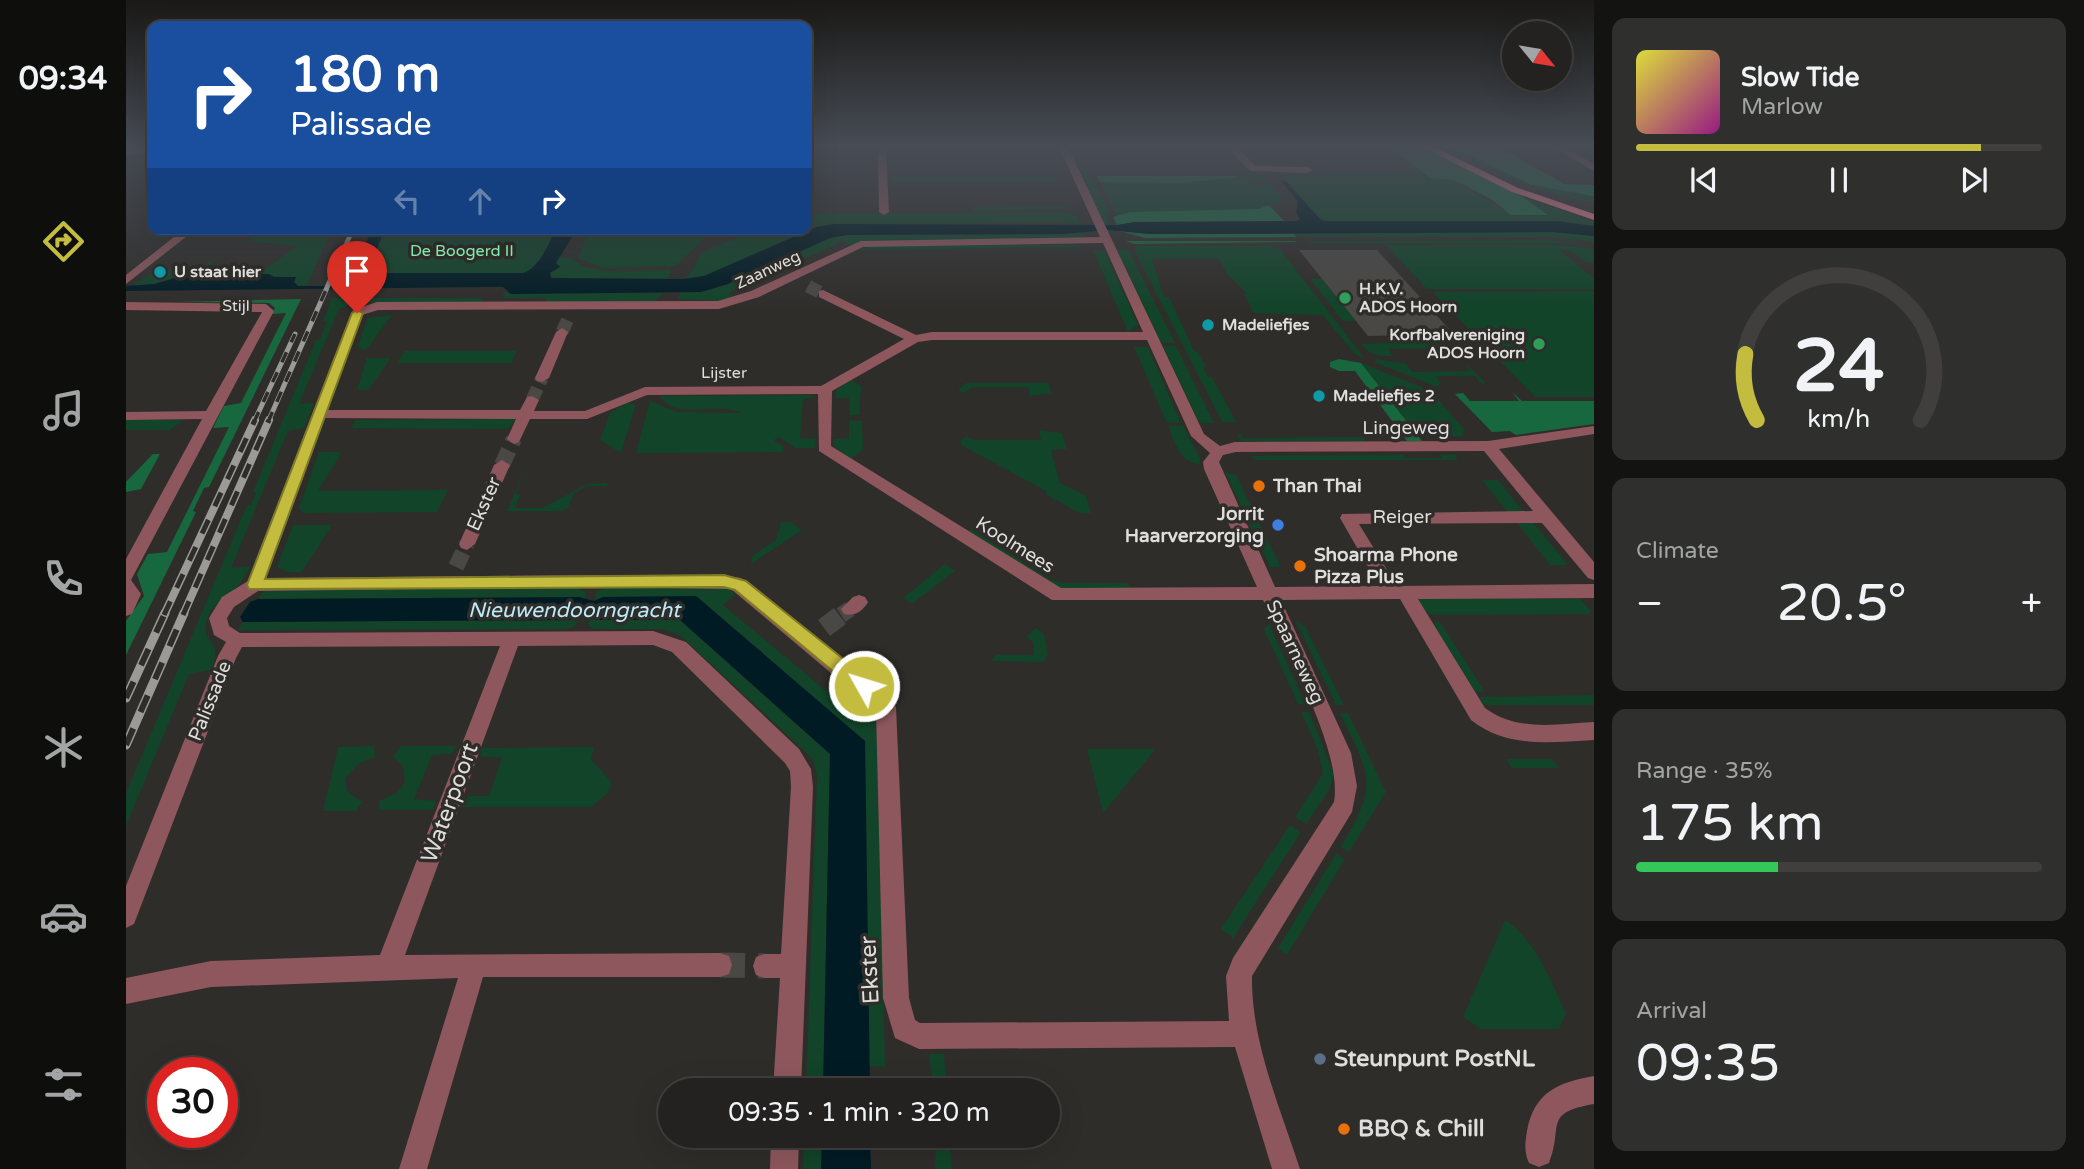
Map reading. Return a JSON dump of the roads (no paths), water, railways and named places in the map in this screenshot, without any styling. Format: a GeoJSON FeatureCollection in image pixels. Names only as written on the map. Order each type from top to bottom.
{"type":"FeatureCollection","features":[{"type":"Feature","properties":{"kind":"main road"},"geometry":{"type":"LineString","coordinates":[[1550,202],[1594,216]]}},
{"type":"Feature","properties":{"kind":"main road"},"geometry":{"type":"LineString","coordinates":[[1575,202],[1594,208]]}},
{"type":"Feature","properties":{"kind":"street"},"geometry":{"type":"LineString","coordinates":[[884,202],[884,212]]}},
{"type":"Feature","properties":{"kind":"street"},"geometry":{"type":"LineString","coordinates":[[1087,202],[1198,436],[1218,453]]}},
{"type":"Feature","properties":{"kind":"street"},"geometry":{"type":"LineString","coordinates":[[127,280],[183,235]]}},
{"type":"Feature","properties":{"kind":"street","name":"Zaanweg"},"geometry":{"type":"LineString","coordinates":[[318,414],[357,313],[377,306],[728,304],[851,248],[874,243],[1103,237]]}},
{"type":"Feature","properties":{"kind":"street"},"geometry":{"type":"LineString","coordinates":[[790,278],[808,286]]}},
{"type":"Feature","properties":{"kind":"street"},"geometry":{"type":"LineString","coordinates":[[823,294],[914,339]]}},
{"type":"Feature","properties":{"kind":"street"},"geometry":{"type":"LineString","coordinates":[[542,378],[576,305]]}},
{"type":"Feature","properties":{"kind":"street","name":"Stijl"},"geometry":{"type":"LineString","coordinates":[[126,306],[265,308],[268,311],[126,575]]}},
{"type":"Feature","properties":{"kind":"street","name":"Lijster"},"geometry":{"type":"LineString","coordinates":[[318,414],[595,413],[645,391],[825,389],[914,339],[932,336],[1150,336]]}},
{"type":"Feature","properties":{"kind":"street","name":"Koolmees"},"geometry":{"type":"LineString","coordinates":[[825,389],[824,448],[1049,591],[1058,595],[1268,593]]}},
{"type":"Feature","properties":{"kind":"street"},"geometry":{"type":"LineString","coordinates":[[514,439],[532,400]]}},
{"type":"Feature","properties":{"kind":"street"},"geometry":{"type":"LineString","coordinates":[[255,585],[318,414]]}},
{"type":"Feature","properties":{"kind":"street"},"geometry":{"type":"LineString","coordinates":[[126,416],[211,415]]}},
{"type":"Feature","properties":{"kind":"street","name":"Lingeweg"},"geometry":{"type":"LineString","coordinates":[[1218,453],[1235,447],[1488,446],[1594,430]]}},
{"type":"Feature","properties":{"kind":"street"},"geometry":{"type":"LineString","coordinates":[[1488,446],[1544,517],[1594,574]]}},
{"type":"Feature","properties":{"kind":"street","name":"Spaarneweg"},"geometry":{"type":"LineString","coordinates":[[1218,453],[1211,462],[1212,469],[1334,735],[1349,784],[1343,805],[1239,974],[1238,995],[1245,1034],[1286,1169]]}},
{"type":"Feature","properties":{"kind":"street","name":"Ekster"},"geometry":{"type":"LineString","coordinates":[[467,544],[502,465]]}},
{"type":"Feature","properties":{"kind":"street","name":"Reiger"},"geometry":{"type":"LineString","coordinates":[[1544,517],[1348,517],[1478,715],[1489,726],[1504,733],[1594,731]]}},
{"type":"Feature","properties":{"kind":"street","name":"Ekster"},"geometry":{"type":"LineString","coordinates":[[255,585],[453,574],[735,583],[817,635],[886,706],[896,998],[904,1029],[919,1036],[1245,1034]]}},
{"type":"Feature","properties":{"kind":"street"},"geometry":{"type":"LineString","coordinates":[[126,585],[132,594],[126,609]]}},
{"type":"Feature","properties":{"kind":"street","name":"Palissade"},"geometry":{"type":"LineString","coordinates":[[126,916],[227,656],[237,640],[221,630],[218,618],[228,602],[255,585]]}},
{"type":"Feature","properties":{"kind":"street"},"geometry":{"type":"LineString","coordinates":[[1268,593],[1594,591]]}},
{"type":"Feature","properties":{"kind":"street"},"geometry":{"type":"LineString","coordinates":[[237,640],[512,638],[667,641],[678,648],[792,756],[800,769],[802,786],[788,1078]]}},
{"type":"Feature","properties":{"kind":"street","name":"Waterpoort"},"geometry":{"type":"LineString","coordinates":[[388,968],[512,638]]}},
{"type":"Feature","properties":{"kind":"street"},"geometry":{"type":"LineString","coordinates":[[414,1169],[474,965]]}},
{"type":"Feature","properties":{"kind":"street"},"geometry":{"type":"LineString","coordinates":[[126,991],[211,974],[474,965],[720,965]]}},
{"type":"Feature","properties":{"kind":"street"},"geometry":{"type":"LineString","coordinates":[[765,966],[793,965]]}},
{"type":"Feature","properties":{"kind":"street"},"geometry":{"type":"LineString","coordinates":[[1539,1153],[1542,1115],[1562,1094],[1594,1090]]}},
{"type":"Feature","properties":{"kind":"street"},"geometry":{"type":"LineString","coordinates":[[784,1169],[785,1148]]}},
{"type":"Feature","properties":{"kind":"water"},"geometry":{"type":"Polygon","coordinates":[[[1298,202],[1304,202],[1321,220],[1326,221],[1556,221],[1594,226],[1594,236],[1552,232],[1150,234],[1109,230],[1062,234],[847,235],[830,238],[728,284],[701,292],[511,294],[503,287],[126,291],[126,286],[154,284],[189,274],[269,274],[274,277],[296,277],[294,282],[298,286],[340,286],[348,283],[369,235],[383,235],[369,268],[373,273],[523,273],[539,261],[552,235],[573,235],[556,263],[560,267],[550,273],[551,278],[684,279],[704,276],[798,235],[812,235],[812,229],[816,227],[833,224],[1117,225],[1135,222],[1297,221],[1300,219],[1296,213],[1298,202]]]}},
{"type":"Feature","properties":{"kind":"water","name":"Nieuwendoorngracht"},"geometry":{"type":"Polygon","coordinates":[[[696,596],[865,741],[870,1078],[823,1078],[830,754],[680,620],[596,620],[589,615],[571,620],[243,622],[240,617],[250,602],[258,599],[579,597],[594,601],[603,597],[696,596]]]}},
{"type":"Feature","properties":{"kind":"water"},"geometry":{"type":"Polygon","coordinates":[[[822,1148],[870,1148],[871,1169],[821,1169],[822,1148]]]}},
{"type":"Feature","properties":{"kind":"tunnel"},"geometry":{"type":"LineString","coordinates":[[808,286],[823,294]]}},
{"type":"Feature","properties":{"kind":"tunnel"},"geometry":{"type":"LineString","coordinates":[[562,332],[568,319]]}},
{"type":"Feature","properties":{"kind":"tunnel"},"geometry":{"type":"LineString","coordinates":[[532,400],[542,378]]}},
{"type":"Feature","properties":{"kind":"tunnel"},"geometry":{"type":"LineString","coordinates":[[502,465],[514,439]]}},
{"type":"Feature","properties":{"kind":"tunnel"},"geometry":{"type":"LineString","coordinates":[[456,567],[467,544]]}},
{"type":"Feature","properties":{"kind":"tunnel"},"geometry":{"type":"LineString","coordinates":[[844,613],[850,609]]}},
{"type":"Feature","properties":{"kind":"tunnel"},"geometry":{"type":"LineString","coordinates":[[824,628],[844,613]]}},
{"type":"Feature","properties":{"kind":"tunnel"},"geometry":{"type":"LineString","coordinates":[[720,965],[765,966]]}},
{"type":"Feature","properties":{"kind":"railway"},"geometry":{"type":"LineString","coordinates":[[335,269],[350,235]]}},
{"type":"Feature","properties":{"kind":"railway"},"geometry":{"type":"LineString","coordinates":[[268,422],[336,267]]}},
{"type":"Feature","properties":{"kind":"railway"},"geometry":{"type":"LineString","coordinates":[[254,422],[295,334]]}},
{"type":"Feature","properties":{"kind":"railway"},"geometry":{"type":"LineString","coordinates":[[164,615],[255,420]]}},
{"type":"Feature","properties":{"kind":"railway"},"geometry":{"type":"LineString","coordinates":[[183,615],[269,420]]}},
{"type":"Feature","properties":{"kind":"railway"},"geometry":{"type":"LineString","coordinates":[[126,698],[165,613]]}},
{"type":"Feature","properties":{"kind":"railway"},"geometry":{"type":"LineString","coordinates":[[126,745],[184,613]]}},
{"type":"Feature","properties":{"kind":"place","name":"U staat hier"},"geometry":{"type":"Point","coordinates":[160,272]}},
{"type":"Feature","properties":{"kind":"place","name":"H.K.V. ADOS Hoorn"},"geometry":{"type":"Point","coordinates":[1345,298]}},
{"type":"Feature","properties":{"kind":"place","name":"Madeliefjes"},"geometry":{"type":"Point","coordinates":[1208,325]}},
{"type":"Feature","properties":{"kind":"place","name":"Korfbalvereniging ADOS Hoorn"},"geometry":{"type":"Point","coordinates":[1539,344]}},
{"type":"Feature","properties":{"kind":"place","name":"Madeliefjes 2"},"geometry":{"type":"Point","coordinates":[1319,396]}},
{"type":"Feature","properties":{"kind":"place","name":"Than Thai"},"geometry":{"type":"Point","coordinates":[1259,486]}},
{"type":"Feature","properties":{"kind":"place","name":"Jorrit Haarverzorging"},"geometry":{"type":"Point","coordinates":[1278,525]}},
{"type":"Feature","properties":{"kind":"place","name":"Shoarma Phone Pizza Plus"},"geometry":{"type":"Point","coordinates":[1300,566]}},
{"type":"Feature","properties":{"kind":"place","name":"Steunpunt PostNL"},"geometry":{"type":"Point","coordinates":[1320,1059]}},
{"type":"Feature","properties":{"kind":"place","name":"BBQ & Chill"},"geometry":{"type":"Point","coordinates":[1344,1129]}},
{"type":"Feature","properties":{"kind":"park label","name":"De Boogerd II"},"geometry":{"type":"Point","coordinates":[462,251]}}]}
